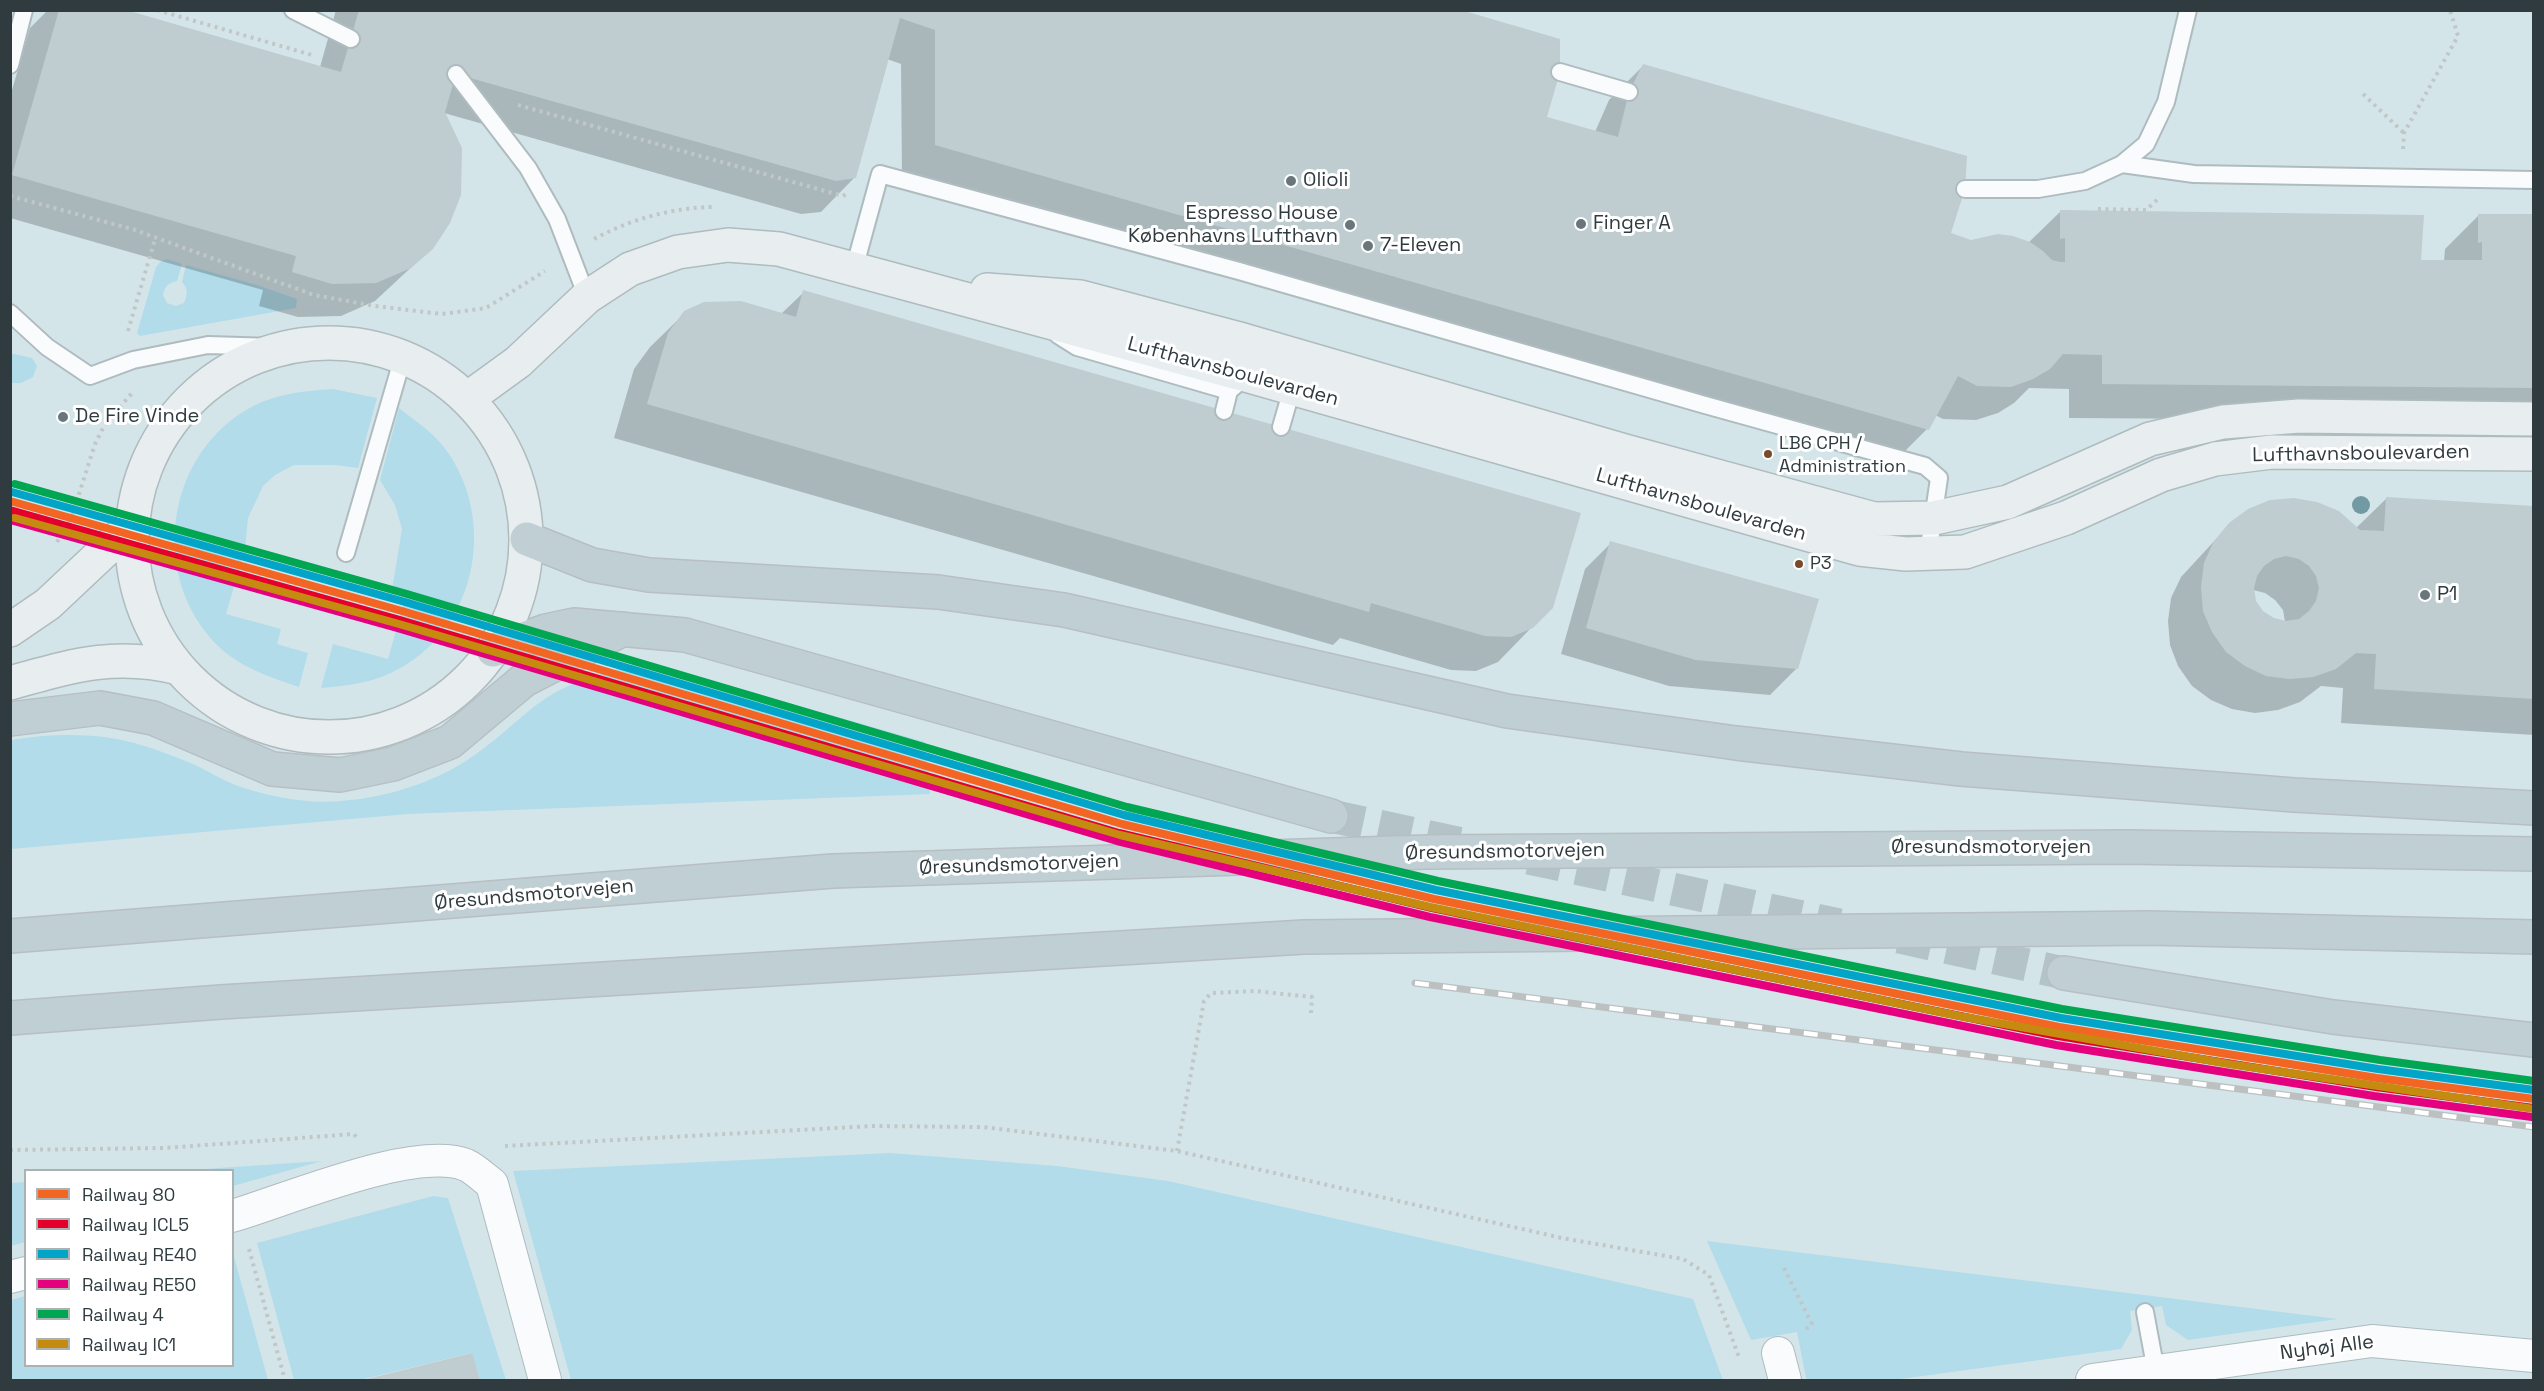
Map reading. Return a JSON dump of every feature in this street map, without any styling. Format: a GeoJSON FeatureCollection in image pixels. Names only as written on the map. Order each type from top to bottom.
{"type":"FeatureCollection","features":[{"type":"Feature","properties":{"kind":"highway"},"geometry":{"type":"LineString","coordinates":[[527,539],[592,565],[649,575],[938,592],[1064,610],[1507,711],[1725,741],[1961,769],[2294,795],[2534,808]]}},
{"type":"Feature","properties":{"kind":"highway"},"geometry":{"type":"LineString","coordinates":[[494,650],[546,631],[574,625],[685,635],[1331,816]]}},
{"type":"Feature","properties":{"kind":"highway"},"geometry":{"type":"LineString","coordinates":[[10,718],[100,708],[153,718],[272,769],[340,776],[393,764],[450,742],[524,680],[623,629]]}},
{"type":"Feature","properties":{"kind":"highway","name":"Øresundsmotorvejen"},"geometry":{"type":"LineString","coordinates":[[10,936],[845,870],[1439,852],[2128,847],[2534,854]]}},
{"type":"Feature","properties":{"kind":"highway"},"geometry":{"type":"LineString","coordinates":[[10,1018],[221,1002],[1304,937],[2149,928],[2534,937]]}},
{"type":"Feature","properties":{"kind":"highway"},"geometry":{"type":"LineString","coordinates":[[2064,973],[2333,1017],[2534,1040]]}},
{"type":"Feature","properties":{"kind":"street","name":"Lufthavnsboulevarden"},"geometry":{"type":"LineString","coordinates":[[467,399],[519,362],[587,297],[630,269],[678,252],[728,244],[779,249],[854,269],[1030,317],[1238,383],[1297,373],[1874,519],[1934,518],[2008,502],[2150,439],[2223,422],[2299,416],[2534,419]]}},
{"type":"Feature","properties":{"kind":"street","name":"Lufthavnsboulevarden"},"geometry":{"type":"LineString","coordinates":[[910,285],[1080,297],[1261,345],[1297,373],[1859,549],[1928,554],[1965,552],[2066,518],[2161,475],[2215,459],[2272,452],[2527,455]]}},
{"type":"Feature","properties":{"kind":"street"},"geometry":{"type":"LineString","coordinates":[[309,344],[362,346],[403,357],[436,374],[467,399],[493,429],[511,463],[523,500],[527,539],[524,578],[512,615],[494,650],[468,681],[436,706],[400,724],[361,735],[320,737],[280,731],[242,717],[208,696],[179,668],[157,636],[142,601],[133,564],[132,525],[141,482],[158,442],[184,406],[218,377],[242,361],[274,347],[309,344]]}},
{"type":"Feature","properties":{"kind":"street"},"geometry":{"type":"LineString","coordinates":[[10,630],[48,604],[132,525]]}},
{"type":"Feature","properties":{"kind":"street"},"geometry":{"type":"LineString","coordinates":[[10,683],[99,661],[149,660],[179,668]]}},
{"type":"Feature","properties":{"kind":"street"},"geometry":{"type":"LineString","coordinates":[[236,1214],[384,1167],[442,1160],[467,1165],[492,1184],[545,1380]]}},
{"type":"Feature","properties":{"kind":"street","name":"Nyhøj Alle"},"geometry":{"type":"LineString","coordinates":[[2092,1380],[2372,1341],[2534,1356]]}},
{"type":"Feature","properties":{"kind":"lane"},"geometry":{"type":"LineString","coordinates":[[10,65],[24,10]]}},
{"type":"Feature","properties":{"kind":"lane"},"geometry":{"type":"LineString","coordinates":[[293,10],[351,39]]}},
{"type":"Feature","properties":{"kind":"lane"},"geometry":{"type":"LineString","coordinates":[[1965,189],[2038,189],[2085,181],[2122,164],[2146,144],[2166,102],[2188,10]]}},
{"type":"Feature","properties":{"kind":"lane"},"geometry":{"type":"LineString","coordinates":[[1560,72],[1629,92]]}},
{"type":"Feature","properties":{"kind":"lane"},"geometry":{"type":"LineString","coordinates":[[456,74],[528,168],[556,219],[587,297]]}},
{"type":"Feature","properties":{"kind":"lane"},"geometry":{"type":"LineString","coordinates":[[2122,164],[2194,174],[2534,180]]}},
{"type":"Feature","properties":{"kind":"lane"},"geometry":{"type":"LineString","coordinates":[[854,269],[880,174],[1250,274],[1925,466],[1939,478],[1928,554]]}},
{"type":"Feature","properties":{"kind":"lane"},"geometry":{"type":"LineString","coordinates":[[10,313],[28,332],[90,376],[133,360],[208,345],[274,347]]}},
{"type":"Feature","properties":{"kind":"lane"},"geometry":{"type":"LineString","coordinates":[[10,328],[28,332]]}},
{"type":"Feature","properties":{"kind":"lane"},"geometry":{"type":"LineString","coordinates":[[1224,411],[1261,345]]}},
{"type":"Feature","properties":{"kind":"lane"},"geometry":{"type":"LineString","coordinates":[[346,553],[403,357]]}},
{"type":"Feature","properties":{"kind":"lane"},"geometry":{"type":"LineString","coordinates":[[1281,427],[1297,373]]}},
{"type":"Feature","properties":{"kind":"lane"},"geometry":{"type":"LineString","coordinates":[[2145,1312],[2156,1371]]}},
{"type":"Feature","properties":{"kind":"path"},"geometry":{"type":"LineString","coordinates":[[158,10],[325,58],[351,39]]}},
{"type":"Feature","properties":{"kind":"path"},"geometry":{"type":"LineString","coordinates":[[2402,178],[2404,133],[2458,36],[2450,10]]}},
{"type":"Feature","properties":{"kind":"path"},"geometry":{"type":"LineString","coordinates":[[2364,94],[2404,133]]}},
{"type":"Feature","properties":{"kind":"path"},"geometry":{"type":"LineString","coordinates":[[511,104],[843,196],[880,174]]}},
{"type":"Feature","properties":{"kind":"path"},"geometry":{"type":"LineString","coordinates":[[10,196],[132,229],[314,296],[442,314],[486,308],[533,280],[571,252],[617,227],[655,214],[718,207]]}},
{"type":"Feature","properties":{"kind":"path"},"geometry":{"type":"LineString","coordinates":[[1177,1151],[1204,1001],[1211,993],[1255,991],[1312,997],[1311,1013]]}},
{"type":"Feature","properties":{"kind":"path"},"geometry":{"type":"LineString","coordinates":[[505,1146],[884,1126],[983,1127],[1177,1151],[1562,1238],[1683,1259],[1708,1275],[1744,1370]]}},
{"type":"Feature","properties":{"kind":"path"},"geometry":{"type":"LineString","coordinates":[[10,1150],[165,1148],[354,1134],[384,1167]]}},
{"type":"Feature","properties":{"kind":"path"},"geometry":{"type":"LineString","coordinates":[[236,1214],[285,1380]]}},
{"type":"Feature","properties":{"kind":"path"},"geometry":{"type":"LineString","coordinates":[[1782,1367],[1812,1324],[1784,1268]]}},
{"type":"Feature","properties":{"kind":"shaded area"},"geometry":{"type":"Polygon","coordinates":[[[167,259],[182,264],[177,281],[167,285],[165,289],[163,295],[167,303],[176,306],[184,303],[187,292],[182,282],[186,265],[297,299],[296,308],[140,336],[137,333],[156,267],[161,261],[167,259]]]}},
{"type":"Feature","properties":{"kind":"shaded area"},"geometry":{"type":"Polygon","coordinates":[[[10,353],[32,358],[37,366],[33,377],[21,383],[11,383],[10,353]]]}},
{"type":"Feature","properties":{"kind":"shaded area"},"geometry":{"type":"Polygon","coordinates":[[[333,389],[377,398],[358,468],[335,465],[294,465],[275,475],[263,486],[248,518],[245,549],[226,614],[281,629],[277,644],[308,653],[299,687],[256,671],[236,660],[218,646],[196,619],[182,588],[175,555],[176,521],[183,489],[197,458],[218,431],[246,410],[267,400],[299,392],[333,389]]]}},
{"type":"Feature","properties":{"kind":"shaded area"},"geometry":{"type":"Polygon","coordinates":[[[399,408],[439,441],[449,454],[464,484],[473,516],[474,549],[468,581],[456,611],[438,637],[414,660],[376,679],[321,688],[333,644],[388,659],[406,595],[392,590],[402,529],[395,505],[380,480],[399,408]]]}},
{"type":"Feature","properties":{"kind":"shaded area"},"geometry":{"type":"Polygon","coordinates":[[[633,665],[660,666],[925,742],[930,794],[408,814],[11,849],[11,740],[60,735],[110,738],[160,751],[250,790],[289,799],[341,801],[360,799],[398,791],[434,778],[468,759],[556,692],[584,680],[633,665]]]}},
{"type":"Feature","properties":{"kind":"shaded area"},"geometry":{"type":"Polygon","coordinates":[[[890,1153],[1057,1166],[1168,1181],[1693,1299],[1723,1380],[571,1380],[513,1171],[890,1153]]]}},
{"type":"Feature","properties":{"kind":"shaded area"},"geometry":{"type":"Polygon","coordinates":[[[322,1161],[234,1186],[234,1169],[204,1169],[322,1161]]]}},
{"type":"Feature","properties":{"kind":"shaded area"},"geometry":{"type":"Polygon","coordinates":[[[24,1182],[24,1242],[11,1246],[11,1183],[24,1182]]]}},
{"type":"Feature","properties":{"kind":"shaded area"},"geometry":{"type":"Polygon","coordinates":[[[433,1196],[448,1198],[506,1380],[480,1380],[471,1353],[360,1380],[294,1380],[257,1243],[433,1196]]]}},
{"type":"Feature","properties":{"kind":"shaded area"},"geometry":{"type":"Polygon","coordinates":[[[1707,1241],[2338,1319],[2188,1340],[2166,1325],[2162,1306],[2130,1311],[2132,1330],[2121,1349],[1893,1380],[1809,1380],[1806,1378],[1797,1332],[1751,1340],[1707,1241]]]}},
{"type":"Feature","properties":{"kind":"shaded area"},"geometry":{"type":"Polygon","coordinates":[[[234,1257],[268,1380],[11,1380],[11,1300],[24,1296],[24,1367],[234,1367],[234,1257]]]}},
{"type":"Feature","properties":{"kind":"building","name":"Finger A"},"geometry":{"type":"Polygon","coordinates":[[[59,10],[126,10],[341,72],[359,10],[1461,10],[1560,39],[1560,72],[1547,117],[1618,137],[1629,92],[1643,64],[1967,156],[1965,189],[1951,233],[1971,240],[1998,234],[2013,236],[2030,242],[2052,260],[2060,262],[2065,262],[2065,238],[2060,239],[2060,210],[2424,215],[2421,260],[2482,260],[2482,242],[2478,243],[2478,214],[2534,214],[2534,388],[2102,384],[2102,355],[2063,354],[2050,369],[2033,379],[2011,387],[1977,386],[1958,376],[1929,430],[935,145],[935,30],[900,18],[856,178],[836,181],[456,74],[445,112],[462,148],[461,195],[450,223],[433,249],[411,268],[376,283],[332,284],[292,272],[296,256],[12,175],[59,10]]]}},
{"type":"Feature","properties":{"kind":"building"},"geometry":{"type":"Polygon","coordinates":[[[803,290],[1581,513],[1553,608],[1533,628],[1511,637],[1485,636],[1371,603],[1369,612],[647,404],[668,333],[684,311],[704,302],[741,301],[796,317],[803,290]]]}},
{"type":"Feature","properties":{"kind":"building","name":"P1"},"geometry":{"type":"Polygon","coordinates":[[[2386,497],[2534,506],[2534,699],[2374,689],[2376,654],[2356,653],[2336,669],[2313,677],[2290,679],[2266,676],[2245,666],[2226,652],[2212,632],[2203,611],[2201,587],[2204,563],[2214,541],[2229,523],[2248,509],[2270,500],[2294,498],[2317,502],[2339,511],[2360,530],[2384,531],[2386,497]],[[2286,556],[2274,559],[2264,566],[2257,576],[2254,588],[2256,601],[2263,611],[2274,618],[2286,621],[2299,619],[2316,601],[2319,588],[2316,576],[2309,566],[2299,559],[2286,556]]]}},
{"type":"Feature","properties":{"kind":"building"},"geometry":{"type":"Polygon","coordinates":[[[1610,541],[1819,599],[1798,669],[1696,660],[1586,628],[1610,541]]]}},
{"type":"Feature","properties":{"kind":"building"},"geometry":{"type":"Polygon","coordinates":[[[472,1353],[480,1380],[363,1380],[472,1353]]]}},
{"type":"Feature","properties":{"kind":"tunnel"},"geometry":{"type":"LineString","coordinates":[[1331,816],[1467,845]]}},
{"type":"Feature","properties":{"kind":"tunnel"},"geometry":{"type":"LineString","coordinates":[[1529,858],[1839,925]]}},
{"type":"Feature","properties":{"kind":"tunnel"},"geometry":{"type":"LineString","coordinates":[[1899,937],[2064,973]]}},
{"type":"Feature","properties":{"kind":"railway"},"geometry":{"type":"LineString","coordinates":[[1415,983],[2534,1127]]}},
{"type":"Feature","properties":{"kind":"rail line","name":"4"},"geometry":{"type":"LineString","coordinates":[[15,484],[407,594],[1127,807],[1438,881],[2062,1009],[2380,1060],[2534,1081]]}},
{"type":"Feature","properties":{"kind":"rail line","name":"RE40"},"geometry":{"type":"LineString","coordinates":[[12,492],[405,602],[1124,815],[1436,890],[2061,1018],[2378,1069],[2534,1090]]}},
{"type":"Feature","properties":{"kind":"rail line","name":"80"},"geometry":{"type":"LineString","coordinates":[[10,501],[402,611],[1122,824],[1434,899],[2059,1027],[2377,1078],[2534,1099]]}},
{"type":"Feature","properties":{"kind":"rail line","name":"ICL5"},"geometry":{"type":"LineString","coordinates":[[10,510],[400,620],[1119,833],[1432,908],[2058,1036],[2376,1087],[2533,1108]]}},
{"type":"Feature","properties":{"kind":"rail line","name":"IC1"},"geometry":{"type":"LineString","coordinates":[[15,518],[399,624],[1120,835],[1430,907],[1959,1016],[2229,1064],[2534,1109]]}},
{"type":"Feature","properties":{"kind":"rail line","name":"RE50"},"geometry":{"type":"LineString","coordinates":[[10,520],[397,628],[1117,841],[1430,917],[2056,1045],[2374,1096],[2532,1117]]}},
{"type":"Feature","properties":{"kind":"place","name":"Olioli"},"geometry":{"type":"Point","coordinates":[1291,181]}},
{"type":"Feature","properties":{"kind":"place","name":"Finger A"},"geometry":{"type":"Point","coordinates":[1581,224]}},
{"type":"Feature","properties":{"kind":"place","name":"Espresso House Københavns Lufthavn"},"geometry":{"type":"Point","coordinates":[1350,225]}},
{"type":"Feature","properties":{"kind":"place","name":"7-Eleven"},"geometry":{"type":"Point","coordinates":[1368,246]}},
{"type":"Feature","properties":{"kind":"place","name":"De Fire Vinde"},"geometry":{"type":"Point","coordinates":[63,417]}},
{"type":"Feature","properties":{"kind":"place","name":"LB6 CPH / Administration"},"geometry":{"type":"Point","coordinates":[1768,454]}},
{"type":"Feature","properties":{"kind":"place","name":"P3"},"geometry":{"type":"Point","coordinates":[1799,564]}},
{"type":"Feature","properties":{"kind":"place","name":"P1"},"geometry":{"type":"Point","coordinates":[2425,595]}}]}
